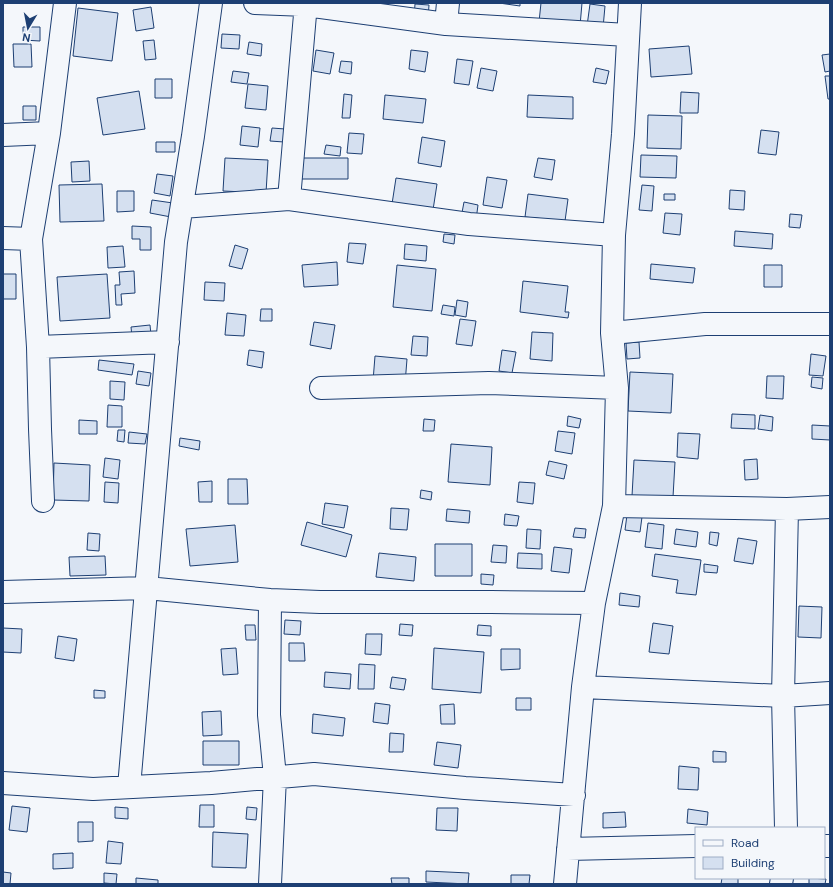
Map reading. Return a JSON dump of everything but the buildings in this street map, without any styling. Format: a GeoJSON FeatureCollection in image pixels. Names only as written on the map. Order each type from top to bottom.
{"type":"FeatureCollection","features":[{"type":"Feature","properties":{"kind":"street"},"geometry":{"type":"LineString","coordinates":[[43,501],[38,347],[31,239],[49,133],[66,3]]}},
{"type":"Feature","properties":{"kind":"street"},"geometry":{"type":"LineString","coordinates":[[129,787],[176,242],[193,136],[211,3]]}},
{"type":"Feature","properties":{"kind":"street"},"geometry":{"type":"LineString","coordinates":[[255,3],[306,4],[447,14],[627,35]]}},
{"type":"Feature","properties":{"kind":"street"},"geometry":{"type":"LineString","coordinates":[[566,884],[583,686],[594,604],[614,506],[617,388],[612,334],[614,234],[623,134],[627,35],[630,3]]}},
{"type":"Feature","properties":{"kind":"street"},"geometry":{"type":"LineString","coordinates":[[289,199],[306,4]]}},
{"type":"Feature","properties":{"kind":"street"},"geometry":{"type":"LineString","coordinates":[[3,135],[49,133]]}},
{"type":"Feature","properties":{"kind":"street"},"geometry":{"type":"LineString","coordinates":[[182,207],[289,199],[469,224],[614,234]]}},
{"type":"Feature","properties":{"kind":"street"},"geometry":{"type":"LineString","coordinates":[[3,238],[31,239]]}},
{"type":"Feature","properties":{"kind":"street"},"geometry":{"type":"LineString","coordinates":[[612,334],[705,324],[830,324]]}},
{"type":"Feature","properties":{"kind":"street"},"geometry":{"type":"LineString","coordinates":[[38,347],[168,342]]}},
{"type":"Feature","properties":{"kind":"street"},"geometry":{"type":"LineString","coordinates":[[321,388],[489,383],[617,388]]}},
{"type":"Feature","properties":{"kind":"street"},"geometry":{"type":"LineString","coordinates":[[614,506],[787,509],[830,507]]}},
{"type":"Feature","properties":{"kind":"street"},"geometry":{"type":"LineString","coordinates":[[786,827],[783,696],[787,509]]}},
{"type":"Feature","properties":{"kind":"street"},"geometry":{"type":"LineString","coordinates":[[3,592],[147,588],[270,600],[320,602],[594,604]]}},
{"type":"Feature","properties":{"kind":"street"},"geometry":{"type":"LineString","coordinates":[[270,600],[269,715],[275,777],[270,884]]}},
{"type":"Feature","properties":{"kind":"street"},"geometry":{"type":"LineString","coordinates":[[583,686],[783,696],[830,693]]}},
{"type":"Feature","properties":{"kind":"street"},"geometry":{"type":"LineString","coordinates":[[3,783],[93,788],[129,787],[211,783],[314,774],[465,788],[574,795]]}},
{"type":"Feature","properties":{"kind":"street"},"geometry":{"type":"LineString","coordinates":[[568,849],[695,846]]}}]}
